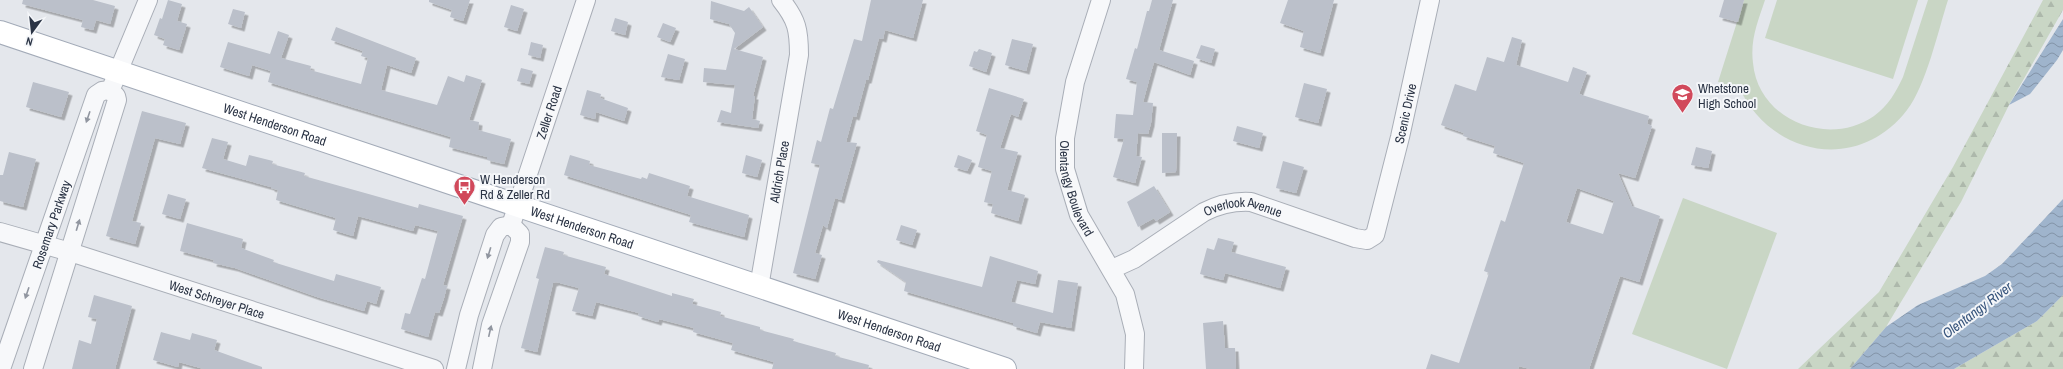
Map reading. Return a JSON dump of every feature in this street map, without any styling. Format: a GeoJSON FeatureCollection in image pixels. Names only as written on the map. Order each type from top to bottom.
{"type":"FeatureCollection","features":[{"type":"Feature","properties":{"kind":"main road","name":"West Henderson Road"},"geometry":{"type":"LineString","coordinates":[[0,32],[114,81],[514,216],[759,287],[1005,369]]}},
{"type":"Feature","properties":{"kind":"street"},"geometry":{"type":"LineString","coordinates":[[114,81],[148,0]]}},
{"type":"Feature","properties":{"kind":"street","name":"Zeller Road"},"geometry":{"type":"LineString","coordinates":[[514,216],[561,79],[586,0]]}},
{"type":"Feature","properties":{"kind":"street","name":"Aldrich Place"},"geometry":{"type":"LineString","coordinates":[[759,287],[799,55],[799,32],[796,23],[781,0]]}},
{"type":"Feature","properties":{"kind":"street","name":"Olentangy Boulevard"},"geometry":{"type":"LineString","coordinates":[[1101,0],[1075,82],[1065,138],[1065,169],[1079,215],[1112,269],[1125,294],[1132,315],[1135,334],[1134,369]]}},
{"type":"Feature","properties":{"kind":"street","name":"Scenic Drive"},"geometry":{"type":"LineString","coordinates":[[1378,227],[1430,0]]}},
{"type":"Feature","properties":{"kind":"street","name":"Rosemary Parkway"},"geometry":{"type":"LineString","coordinates":[[0,369],[96,95],[114,81]]}},
{"type":"Feature","properties":{"kind":"street","name":"Rosemary Parkway"},"geometry":{"type":"LineString","coordinates":[[33,369],[117,100],[114,81]]}},
{"type":"Feature","properties":{"kind":"street","name":"Overlook Avenue"},"geometry":{"type":"LineString","coordinates":[[1112,269],[1134,259],[1204,212],[1227,203],[1251,202],[1355,238],[1367,240],[1375,235],[1378,227]]}},
{"type":"Feature","properties":{"kind":"street"},"geometry":{"type":"LineString","coordinates":[[456,369],[469,316],[495,235],[514,216],[520,234],[520,242],[496,311],[482,369]]}},
{"type":"Feature","properties":{"kind":"street","name":"West Schreyer Place"},"geometry":{"type":"LineString","coordinates":[[0,232],[70,252],[434,369]]}},
{"type":"Feature","properties":{"kind":"green space"},"geometry":{"type":"Polygon","coordinates":[[[1744,0],[1765,0],[1755,31],[1752,55],[1758,83],[1768,100],[1781,113],[1798,123],[1817,128],[1836,129],[1856,125],[1874,116],[1887,103],[1903,77],[1928,0],[1948,0],[1926,73],[1914,100],[1907,110],[1887,130],[1864,143],[1840,149],[1816,148],[1792,141],[1771,128],[1752,109],[1738,85],[1736,88],[1718,82],[1744,0]]]}},
{"type":"Feature","properties":{"kind":"green space"},"geometry":{"type":"Polygon","coordinates":[[[1777,0],[1918,0],[1893,79],[1765,38],[1777,0]]]}},
{"type":"Feature","properties":{"kind":"green space"},"geometry":{"type":"Polygon","coordinates":[[[2043,0],[2063,0],[2063,10],[2009,105],[1961,202],[1886,327],[1850,369],[1798,369],[1879,292],[1953,167],[2043,0]]]}},
{"type":"Feature","properties":{"kind":"green space"},"geometry":{"type":"Polygon","coordinates":[[[1683,198],[1777,233],[1727,369],[1632,334],[1683,198]]]}},
{"type":"Feature","properties":{"kind":"green space"},"geometry":{"type":"Polygon","coordinates":[[[2063,295],[2063,369],[1954,369],[2037,321],[2063,295]]]}},
{"type":"Feature","properties":{"kind":"water"},"geometry":{"type":"Polygon","coordinates":[[[2063,19],[2063,50],[2057,60],[2030,94],[2009,105],[2063,19]]]}},
{"type":"Feature","properties":{"kind":"water","name":"Olentangy River"},"geometry":{"type":"Polygon","coordinates":[[[2063,199],[2063,295],[2037,321],[1954,369],[1850,369],[1886,327],[1918,305],[1985,276],[2002,264],[2063,199]]]}},
{"type":"Feature","properties":{"kind":"building"},"geometry":{"type":"Polygon","coordinates":[[[23,0],[93,0],[115,6],[110,24],[96,20],[93,30],[81,27],[83,20],[22,4],[23,0]]]}},
{"type":"Feature","properties":{"kind":"building"},"geometry":{"type":"Polygon","coordinates":[[[168,0],[182,4],[177,21],[187,24],[179,50],[163,45],[165,39],[154,35],[160,18],[162,19],[168,0]]]}},
{"type":"Feature","properties":{"kind":"building"},"geometry":{"type":"Polygon","coordinates":[[[429,0],[470,0],[463,21],[450,17],[452,10],[429,2],[429,0]]]}},
{"type":"Feature","properties":{"kind":"building"},"geometry":{"type":"Polygon","coordinates":[[[871,0],[923,0],[913,38],[885,30],[883,39],[879,38],[868,80],[866,80],[856,117],[853,116],[846,142],[857,143],[841,200],[835,198],[827,228],[823,225],[815,253],[822,255],[815,279],[793,273],[820,165],[811,163],[817,140],[821,142],[830,108],[833,109],[854,39],[862,41],[871,0]]]}},
{"type":"Feature","properties":{"kind":"building"},"geometry":{"type":"Polygon","coordinates":[[[1152,0],[1173,0],[1159,50],[1194,61],[1190,75],[1154,62],[1143,102],[1153,103],[1151,123],[1148,134],[1138,133],[1136,156],[1142,157],[1135,183],[1113,177],[1124,139],[1114,138],[1116,114],[1133,115],[1137,82],[1126,79],[1135,48],[1137,49],[1147,11],[1149,11],[1152,0]]]}},
{"type":"Feature","properties":{"kind":"building"},"geometry":{"type":"Polygon","coordinates":[[[1288,0],[1334,0],[1320,53],[1300,47],[1304,31],[1280,23],[1288,0]]]}},
{"type":"Feature","properties":{"kind":"building"},"geometry":{"type":"Polygon","coordinates":[[[1724,0],[1744,0],[1738,22],[1719,17],[1724,0]]]}},
{"type":"Feature","properties":{"kind":"building"},"geometry":{"type":"Polygon","coordinates":[[[711,1],[744,11],[749,7],[763,27],[734,49],[763,57],[753,96],[755,96],[752,119],[760,121],[758,128],[717,122],[721,110],[731,113],[735,85],[703,82],[704,68],[726,70],[735,33],[729,24],[710,19],[711,1]]]}},
{"type":"Feature","properties":{"kind":"building"},"geometry":{"type":"Polygon","coordinates":[[[511,5],[524,9],[517,31],[504,27],[511,5]]]}},
{"type":"Feature","properties":{"kind":"building"},"geometry":{"type":"Polygon","coordinates":[[[233,9],[245,12],[241,28],[228,24],[233,9]]]}},
{"type":"Feature","properties":{"kind":"building"},"geometry":{"type":"Polygon","coordinates":[[[615,18],[628,22],[625,35],[611,31],[615,18]]]}},
{"type":"Feature","properties":{"kind":"building"},"geometry":{"type":"Polygon","coordinates":[[[663,23],[676,28],[670,42],[657,37],[663,23]]]}},
{"type":"Feature","properties":{"kind":"building"},"geometry":{"type":"Polygon","coordinates":[[[336,27],[416,58],[411,73],[387,65],[381,90],[437,105],[448,76],[464,82],[466,75],[482,80],[469,120],[479,122],[478,130],[511,139],[504,164],[487,160],[487,157],[449,147],[451,137],[268,82],[271,71],[252,65],[249,76],[220,67],[228,42],[270,54],[278,31],[289,35],[281,58],[311,66],[310,70],[361,84],[368,58],[361,56],[363,51],[331,40],[336,27]]]}},
{"type":"Feature","properties":{"kind":"building"},"geometry":{"type":"Polygon","coordinates":[[[1512,37],[1522,40],[1516,65],[1568,82],[1573,67],[1587,72],[1579,94],[1649,116],[1647,124],[1652,126],[1635,178],[1618,173],[1632,206],[1660,216],[1639,282],[1620,276],[1589,369],[1530,369],[1519,366],[1518,369],[1426,369],[1431,354],[1459,363],[1489,273],[1484,271],[1501,220],[1505,222],[1524,163],[1493,153],[1495,146],[1463,136],[1464,133],[1441,125],[1455,84],[1476,91],[1487,57],[1504,62],[1512,37]],[[1577,188],[1566,222],[1603,234],[1614,201],[1577,188]]]}},
{"type":"Feature","properties":{"kind":"building"},"geometry":{"type":"Polygon","coordinates":[[[1012,39],[1033,44],[1026,71],[1005,65],[1012,39]]]}},
{"type":"Feature","properties":{"kind":"building"},"geometry":{"type":"Polygon","coordinates":[[[531,42],[543,45],[540,58],[528,55],[531,42]]]}},
{"type":"Feature","properties":{"kind":"building"},"geometry":{"type":"Polygon","coordinates":[[[1201,45],[1215,49],[1211,63],[1196,58],[1201,45]]]}},
{"type":"Feature","properties":{"kind":"building"},"geometry":{"type":"Polygon","coordinates":[[[979,49],[992,53],[986,72],[969,66],[974,51],[977,52],[979,49]]]}},
{"type":"Feature","properties":{"kind":"building"},"geometry":{"type":"Polygon","coordinates":[[[668,54],[685,59],[679,80],[661,77],[668,54]]]}},
{"type":"Feature","properties":{"kind":"building"},"geometry":{"type":"Polygon","coordinates":[[[521,68],[533,71],[529,84],[517,81],[521,68]]]}},
{"type":"Feature","properties":{"kind":"building"},"geometry":{"type":"Polygon","coordinates":[[[33,82],[69,92],[61,117],[26,107],[33,82]]]}},
{"type":"Feature","properties":{"kind":"building"},"geometry":{"type":"Polygon","coordinates":[[[1304,83],[1327,89],[1318,123],[1295,117],[1304,83]]]}},
{"type":"Feature","properties":{"kind":"building"},"geometry":{"type":"Polygon","coordinates":[[[989,88],[1024,99],[1018,117],[1011,114],[1000,148],[1018,152],[1007,190],[1025,195],[1018,221],[991,213],[993,204],[984,202],[992,171],[978,167],[987,135],[976,131],[989,88]]]}},
{"type":"Feature","properties":{"kind":"building"},"geometry":{"type":"Polygon","coordinates":[[[587,90],[601,94],[600,98],[628,108],[624,121],[596,112],[595,119],[580,115],[587,90]]]}},
{"type":"Feature","properties":{"kind":"building"},"geometry":{"type":"Polygon","coordinates":[[[142,111],[186,123],[180,144],[155,138],[132,221],[141,223],[135,244],[106,236],[142,111]]]}},
{"type":"Feature","properties":{"kind":"building"},"geometry":{"type":"Polygon","coordinates":[[[1237,126],[1263,133],[1259,148],[1233,141],[1237,126]]]}},
{"type":"Feature","properties":{"kind":"building"},"geometry":{"type":"Polygon","coordinates":[[[1162,133],[1177,133],[1176,172],[1162,173],[1162,133]]]}},
{"type":"Feature","properties":{"kind":"building"},"geometry":{"type":"Polygon","coordinates":[[[212,138],[228,142],[223,159],[246,166],[249,155],[273,161],[272,164],[305,173],[304,176],[418,208],[419,204],[463,216],[443,285],[447,286],[444,298],[439,313],[435,312],[428,337],[401,329],[405,313],[410,314],[422,278],[425,279],[438,231],[415,225],[413,231],[358,216],[353,236],[333,230],[336,218],[276,200],[278,190],[202,168],[212,138]]]}},
{"type":"Feature","properties":{"kind":"building"},"geometry":{"type":"Polygon","coordinates":[[[1696,147],[1712,151],[1708,168],[1691,165],[1696,147]]]}},
{"type":"Feature","properties":{"kind":"building"},"geometry":{"type":"Polygon","coordinates":[[[9,152],[36,159],[23,207],[0,201],[0,175],[3,175],[9,152]]]}},
{"type":"Feature","properties":{"kind":"building"},"geometry":{"type":"Polygon","coordinates":[[[570,155],[590,161],[589,165],[641,179],[642,177],[647,179],[649,173],[690,186],[687,196],[749,215],[744,237],[689,222],[691,215],[564,175],[570,155]]]}},
{"type":"Feature","properties":{"kind":"building"},"geometry":{"type":"Polygon","coordinates":[[[746,155],[762,160],[757,177],[742,173],[746,155]]]}},
{"type":"Feature","properties":{"kind":"building"},"geometry":{"type":"Polygon","coordinates":[[[958,155],[972,160],[967,171],[954,167],[958,155]]]}},
{"type":"Feature","properties":{"kind":"building"},"geometry":{"type":"Polygon","coordinates":[[[1283,161],[1304,167],[1296,193],[1276,188],[1283,161]]]}},
{"type":"Feature","properties":{"kind":"building"},"geometry":{"type":"Polygon","coordinates":[[[1154,186],[1170,212],[1156,221],[1154,218],[1138,227],[1127,202],[1154,186]]]}},
{"type":"Feature","properties":{"kind":"building"},"geometry":{"type":"Polygon","coordinates":[[[168,194],[186,199],[180,219],[162,214],[168,194]]]}},
{"type":"Feature","properties":{"kind":"building"},"geometry":{"type":"Polygon","coordinates":[[[187,223],[243,239],[241,248],[274,260],[273,262],[334,281],[336,274],[381,287],[376,304],[367,301],[364,311],[317,297],[235,268],[213,263],[214,260],[180,251],[187,223]]]}},
{"type":"Feature","properties":{"kind":"building"},"geometry":{"type":"Polygon","coordinates":[[[901,225],[917,230],[912,245],[896,240],[901,225]]]}},
{"type":"Feature","properties":{"kind":"building"},"geometry":{"type":"Polygon","coordinates":[[[1218,238],[1234,242],[1231,252],[1286,267],[1280,288],[1225,273],[1223,280],[1200,274],[1207,248],[1214,250],[1218,238]]]}},
{"type":"Feature","properties":{"kind":"building"},"geometry":{"type":"Polygon","coordinates":[[[545,247],[564,252],[563,255],[606,267],[604,274],[672,296],[672,293],[694,299],[692,304],[721,312],[720,316],[760,327],[760,330],[794,339],[793,341],[836,353],[835,356],[869,365],[868,369],[772,369],[774,362],[731,350],[733,343],[693,332],[694,328],[659,319],[658,322],[638,316],[639,313],[596,302],[592,316],[572,311],[579,288],[556,282],[553,283],[537,352],[521,348],[539,279],[536,278],[545,247]]]}},
{"type":"Feature","properties":{"kind":"building"},"geometry":{"type":"Polygon","coordinates":[[[990,256],[1038,271],[1035,284],[1017,280],[1011,302],[1053,313],[1058,280],[1078,283],[1071,328],[1040,322],[1037,333],[1013,326],[1013,323],[904,291],[906,282],[877,262],[878,260],[982,287],[990,256]]]}},
{"type":"Feature","properties":{"kind":"building"},"geometry":{"type":"Polygon","coordinates":[[[94,295],[132,306],[115,369],[72,369],[79,340],[91,344],[97,319],[88,317],[94,295]]]}},
{"type":"Feature","properties":{"kind":"building"},"geometry":{"type":"Polygon","coordinates":[[[1223,321],[1225,348],[1235,348],[1236,369],[1206,369],[1203,323],[1223,321]]]}},
{"type":"Feature","properties":{"kind":"building"},"geometry":{"type":"Polygon","coordinates":[[[161,332],[190,340],[192,333],[217,340],[214,350],[262,367],[262,369],[204,369],[179,362],[178,367],[153,360],[161,332]]]}},
{"type":"Feature","properties":{"kind":"place","name":"Whetstone High School"},"geometry":{"type":"Point","coordinates":[1682,114]}},
{"type":"Feature","properties":{"kind":"place","name":"W Henderson Rd & Zeller Rd"},"geometry":{"type":"Point","coordinates":[465,206]}}]}
